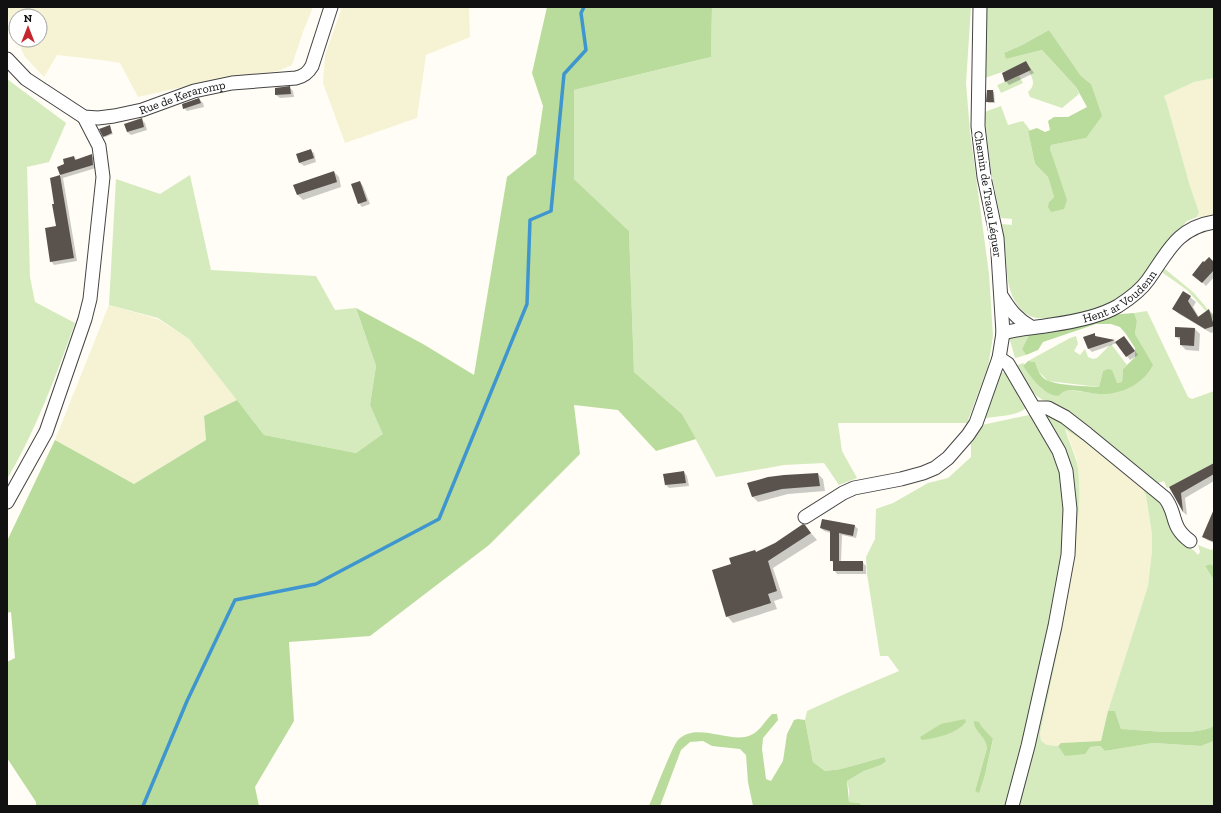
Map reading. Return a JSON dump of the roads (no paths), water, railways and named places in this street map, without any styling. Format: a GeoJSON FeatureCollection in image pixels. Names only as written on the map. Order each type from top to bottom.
{"type":"FeatureCollection","features":[{"type":"Feature","properties":{"kind":"street","name":"Rue de Keraromp"},"geometry":{"type":"LineString","coordinates":[[84,117],[98,118],[142,110],[194,91],[232,83],[302,77],[312,66],[331,7]]}},
{"type":"Feature","properties":{"kind":"street","name":"Chemin de Traou Léguer"},"geometry":{"type":"LineString","coordinates":[[805,517],[843,493],[854,488],[923,473],[935,468],[948,458],[968,435],[976,422],[999,358],[1003,333],[997,238],[984,177],[978,126],[980,7]]}},
{"type":"Feature","properties":{"kind":"street"},"geometry":{"type":"LineString","coordinates":[[7,59],[26,79],[84,117],[99,146],[103,177],[90,299],[85,319],[46,432],[7,502]]}},
{"type":"Feature","properties":{"kind":"street","name":"Hent ar Voudenn"},"geometry":{"type":"LineString","coordinates":[[1003,333],[1031,327],[1051,326],[1100,313],[1119,305],[1141,288],[1165,254],[1184,233],[1195,227],[1214,222]]}},
{"type":"Feature","properties":{"kind":"street"},"geometry":{"type":"LineString","coordinates":[[1001,294],[1014,314],[1021,321],[1031,327]]}},
{"type":"Feature","properties":{"kind":"street"},"geometry":{"type":"LineString","coordinates":[[999,358],[1008,364],[1058,450],[1066,471],[1070,495],[1070,534],[1068,554],[1055,626],[1028,746],[1012,806]]}},
{"type":"Feature","properties":{"kind":"street"},"geometry":{"type":"LineString","coordinates":[[1034,408],[1048,408],[1065,417],[1165,498],[1170,506],[1177,528],[1182,535],[1190,541]]}},
{"type":"Feature","properties":{"kind":"waterway"},"geometry":{"type":"LineString","coordinates":[[143,806],[187,701],[235,600],[316,584],[439,519],[527,304],[530,220],[551,211],[564,74],[586,50],[581,13],[584,7]]}}]}
